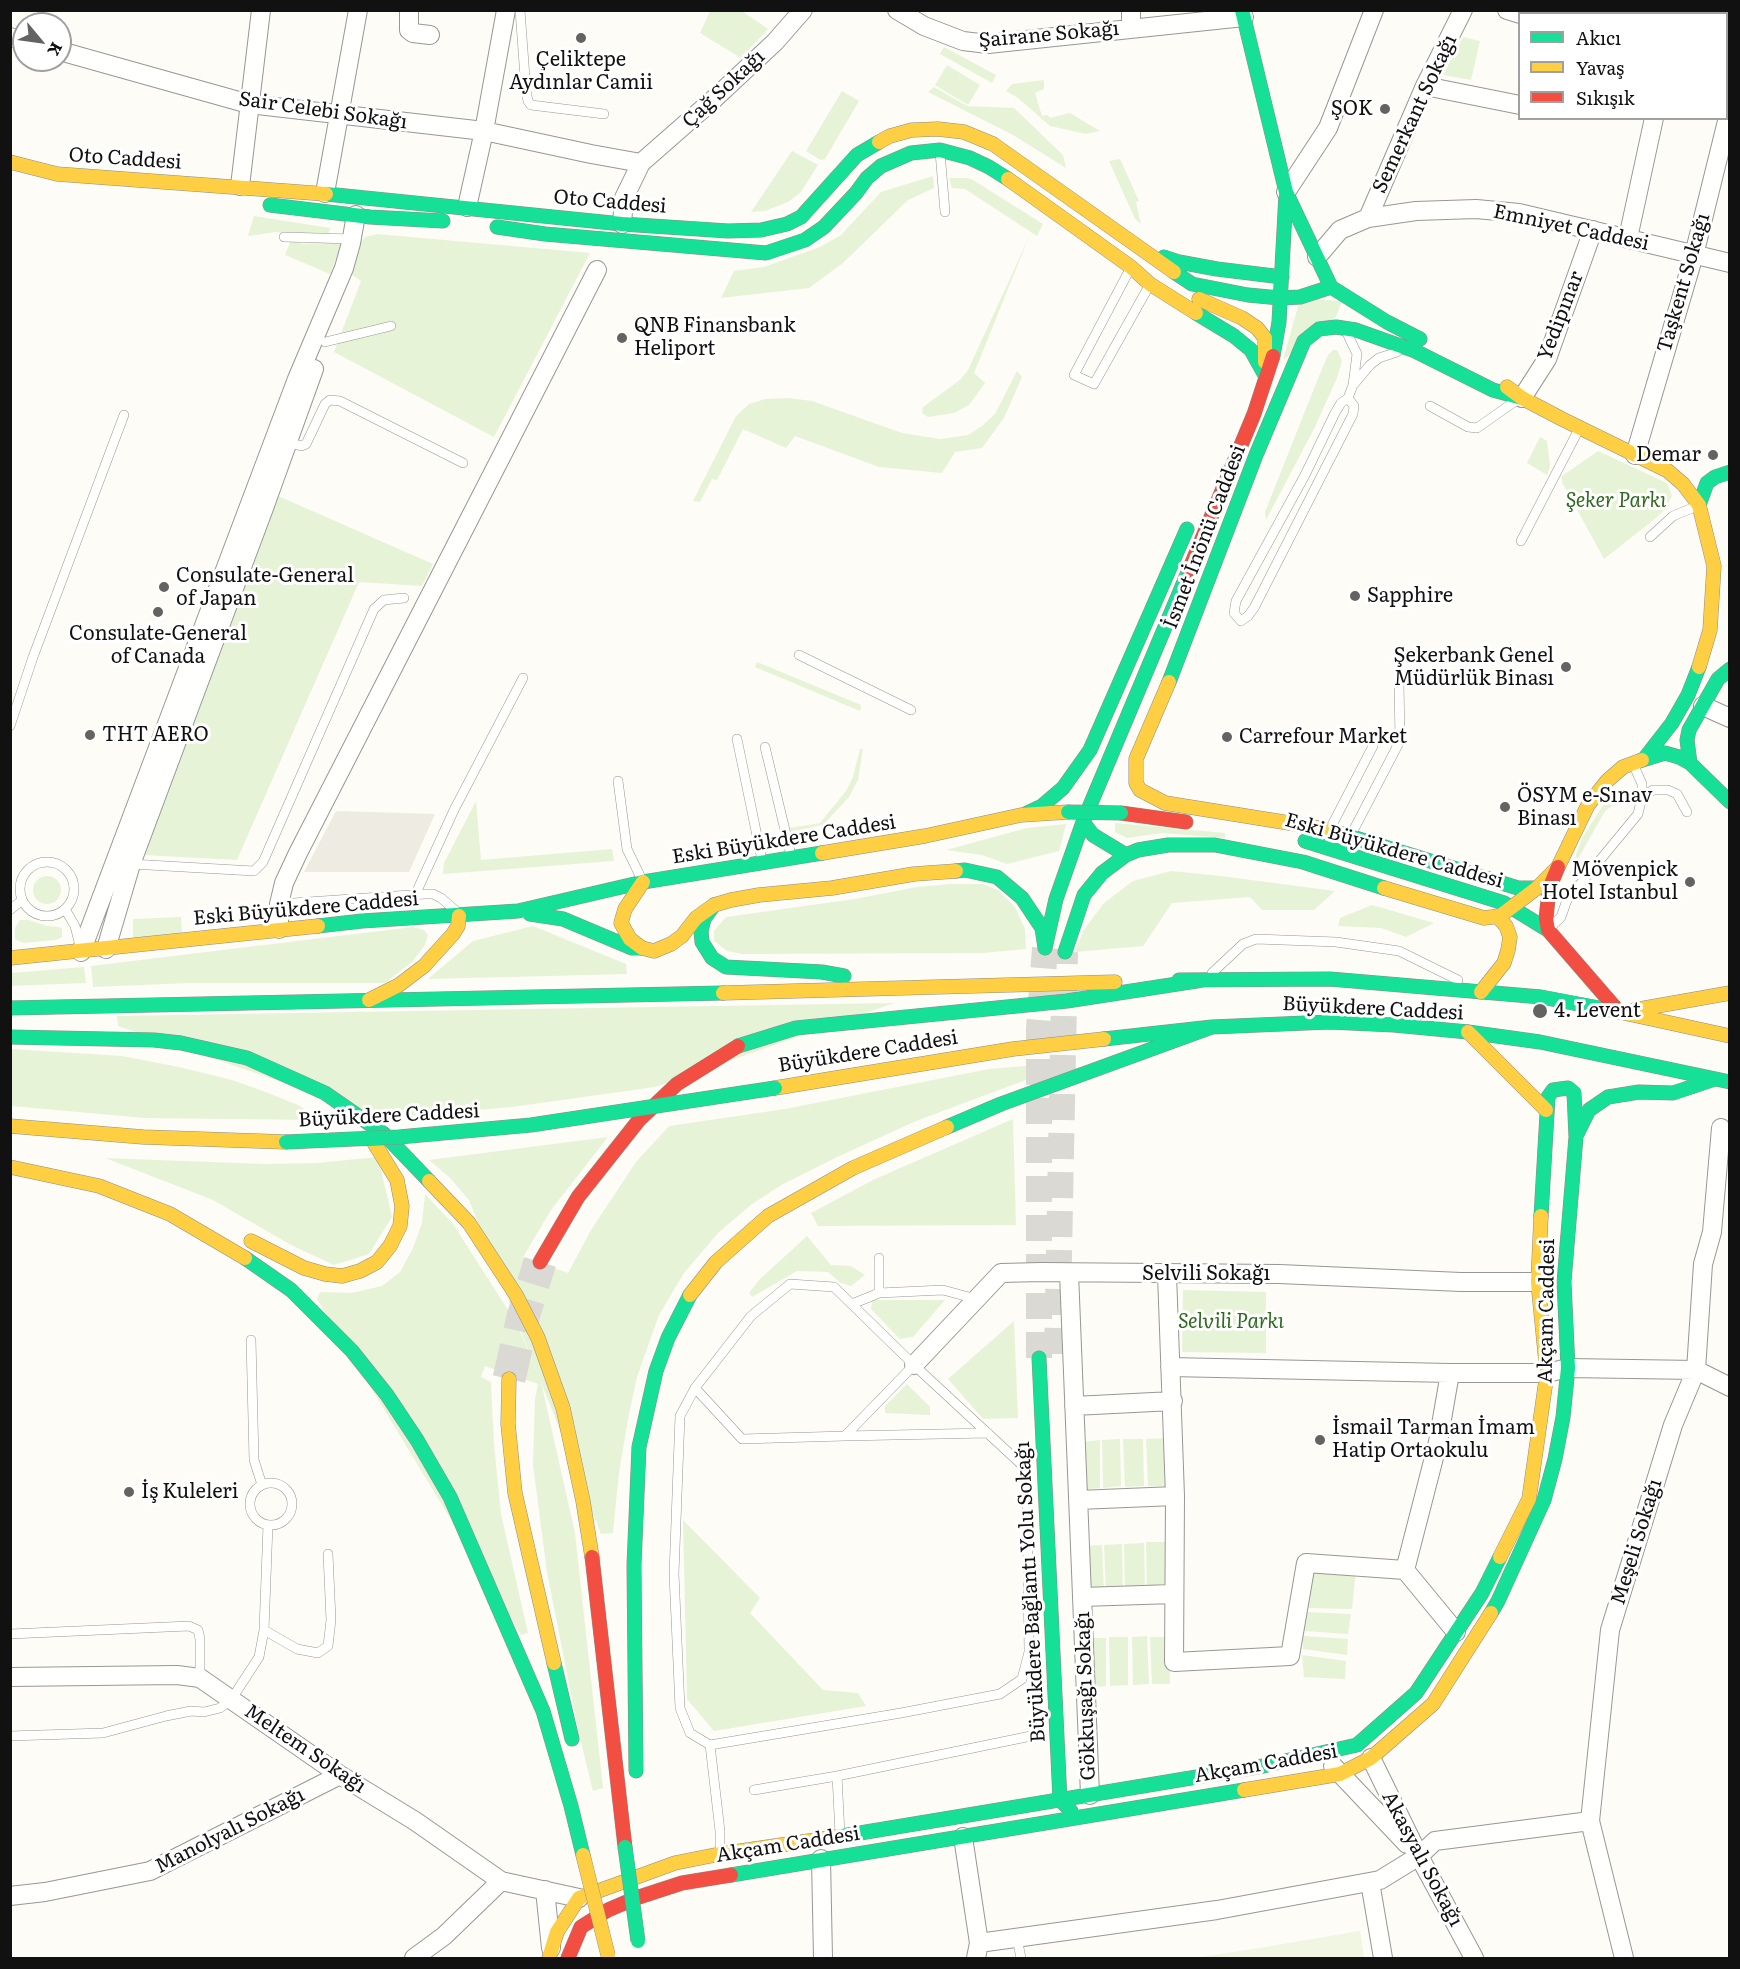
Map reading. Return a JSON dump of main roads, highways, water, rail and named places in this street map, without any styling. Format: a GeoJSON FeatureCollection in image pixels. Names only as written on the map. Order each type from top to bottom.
{"type":"FeatureCollection","features":[{"type":"Feature","properties":{"kind":"main road","name":"İsmet İnönü Caddesi"},"geometry":{"type":"LineString","coordinates":[[1243,14],[1286,192],[1330,287]]}},
{"type":"Feature","properties":{"kind":"main road","name":"Oto Caddesi"},"geometry":{"type":"LineString","coordinates":[[253,204],[356,215],[462,217],[728,231],[761,230],[787,224],[801,217],[857,155],[873,145],[890,136],[912,130],[938,129],[964,132],[993,144],[1137,247]]}},
{"type":"Feature","properties":{"kind":"main road"},"geometry":{"type":"LineString","coordinates":[[488,226],[750,254],[766,253],[805,240],[824,227],[880,166],[910,153],[940,150],[970,158],[989,167],[1033,196],[1131,267],[1150,284],[1234,336],[1251,350],[1265,375]]}},
{"type":"Feature","properties":{"kind":"main road","name":"Oto Caddesi"},"geometry":{"type":"LineString","coordinates":[[10,162],[57,174],[325,193],[462,217]]}},
{"type":"Feature","properties":{"kind":"main road","name":"İsmet İnönü Caddesi"},"geometry":{"type":"LineString","coordinates":[[714,905],[759,895],[832,888],[914,874],[964,870],[997,877],[1022,898],[1041,928],[1045,948],[1056,899],[1083,822],[1254,414],[1273,356],[1279,322],[1286,192]]}},
{"type":"Feature","properties":{"kind":"main road"},"geometry":{"type":"LineString","coordinates":[[1137,247],[1179,262],[1282,277]]}},
{"type":"Feature","properties":{"kind":"main road"},"geometry":{"type":"LineString","coordinates":[[1137,247],[1192,284],[1248,295],[1280,298],[1299,297],[1330,287],[1387,322],[1491,375],[1522,398],[1668,471],[1683,484],[1699,505],[1714,566],[1710,630],[1700,665],[1688,694],[1672,723],[1638,761]]}},
{"type":"Feature","properties":{"kind":"main road"},"geometry":{"type":"LineString","coordinates":[[1131,267],[1242,318],[1257,328],[1265,338],[1265,375],[1241,409]]}},
{"type":"Feature","properties":{"kind":"main road","name":"İsmet İnönü Caddesi"},"geometry":{"type":"LineString","coordinates":[[1279,322],[1289,305],[1299,297]]}},
{"type":"Feature","properties":{"kind":"main road","name":"İsmet İnönü Caddesi"},"geometry":{"type":"LineString","coordinates":[[1522,398],[1493,390],[1415,351],[1356,330],[1340,327],[1319,329],[1304,341],[1179,658],[1136,759],[1135,775],[1140,790],[1166,803],[1329,830],[1518,888],[1537,888]]}},
{"type":"Feature","properties":{"kind":"main road"},"geometry":{"type":"LineString","coordinates":[[1699,505],[1707,483],[1730,471]]}},
{"type":"Feature","properties":{"kind":"main road"},"geometry":{"type":"LineString","coordinates":[[1021,815],[1042,806],[1063,788],[1090,750],[1190,521]]}},
{"type":"Feature","properties":{"kind":"main road"},"geometry":{"type":"LineString","coordinates":[[1710,630],[1720,646]]}},
{"type":"Feature","properties":{"kind":"main road"},"geometry":{"type":"LineString","coordinates":[[1690,763],[1689,730],[1718,680],[1730,669]]}},
{"type":"Feature","properties":{"kind":"main road"},"geometry":{"type":"LineString","coordinates":[[1548,930],[1546,919],[1548,889],[1558,867],[1588,805],[1607,781],[1623,767],[1665,753],[1679,757],[1690,763],[1730,802]]}},
{"type":"Feature","properties":{"kind":"main road","name":"Eski Büyükdere Caddesi"},"geometry":{"type":"LineString","coordinates":[[10,958],[362,921],[518,912],[643,882],[925,837],[1021,815],[1068,812],[1121,813],[1197,824]]}},
{"type":"Feature","properties":{"kind":"main road"},"geometry":{"type":"LineString","coordinates":[[1083,822],[1093,836],[1126,855]]}},
{"type":"Feature","properties":{"kind":"main road","name":"Eski Büyükdere Caddesi"},"geometry":{"type":"LineString","coordinates":[[1287,837],[1504,903],[1548,930],[1619,1012]]}},
{"type":"Feature","properties":{"kind":"main road"},"geometry":{"type":"LineString","coordinates":[[1065,952],[1084,896],[1102,873],[1126,855],[1138,850],[1168,845],[1224,847],[1303,862],[1464,914],[1484,918],[1497,916],[1512,908],[1558,867]]}},
{"type":"Feature","properties":{"kind":"main road"},"geometry":{"type":"LineString","coordinates":[[642,948],[630,939],[621,923],[625,909],[643,882]]}},
{"type":"Feature","properties":{"kind":"main road"},"geometry":{"type":"LineString","coordinates":[[518,912],[563,919],[632,948],[654,951],[671,944],[682,936],[696,918],[714,905]]}},
{"type":"Feature","properties":{"kind":"main road"},"geometry":{"type":"LineString","coordinates":[[714,905],[704,919],[701,931],[702,942],[712,958],[726,967],[822,972],[856,978],[883,990]]}},
{"type":"Feature","properties":{"kind":"main road"},"geometry":{"type":"LineString","coordinates":[[369,1000],[399,985],[424,966],[450,938],[458,926],[459,916]]}},
{"type":"Feature","properties":{"kind":"main road"},"geometry":{"type":"LineString","coordinates":[[1481,992],[1504,963],[1508,950],[1510,937],[1506,926],[1497,916]]}},
{"type":"Feature","properties":{"kind":"main road","name":"Büyükdere Caddesi"},"geometry":{"type":"LineString","coordinates":[[10,1008],[1330,979],[1541,997],[1730,1036]]}},
{"type":"Feature","properties":{"kind":"main road"},"geometry":{"type":"LineString","coordinates":[[540,1262],[578,1197],[639,1120],[677,1083],[727,1051],[746,1042],[796,1028],[1067,1001],[1203,980]]}},
{"type":"Feature","properties":{"kind":"main road"},"geometry":{"type":"LineString","coordinates":[[1619,1012],[1730,993]]}},
{"type":"Feature","properties":{"kind":"main road","name":"Büyükdere Caddesi"},"geometry":{"type":"LineString","coordinates":[[10,1126],[143,1137],[286,1142],[399,1137],[531,1125],[1013,1049],[1212,1027],[1329,1022],[1468,1032],[1540,1042],[1730,1082]]}},
{"type":"Feature","properties":{"kind":"main road"},"geometry":{"type":"LineString","coordinates":[[637,1781],[634,1565],[639,1447],[660,1360],[678,1318],[696,1286],[729,1249],[768,1216],[853,1168],[1000,1104],[1212,1027]]}},
{"type":"Feature","properties":{"kind":"main road"},"geometry":{"type":"LineString","coordinates":[[1468,1032],[1546,1110]]}},
{"type":"Feature","properties":{"kind":"main road"},"geometry":{"type":"LineString","coordinates":[[10,1036],[154,1040],[215,1050],[269,1067],[325,1093],[384,1134],[469,1223],[511,1286],[538,1338],[563,1408],[583,1501],[633,1844],[640,1959]]}},
{"type":"Feature","properties":{"kind":"main road"},"geometry":{"type":"LineString","coordinates":[[1576,1137],[1589,1110],[1608,1097],[1639,1092],[1673,1093],[1715,1079]]}},
{"type":"Feature","properties":{"kind":"main road","name":"Akçam Caddesi"},"geometry":{"type":"LineString","coordinates":[[550,1954],[558,1932],[579,1898],[675,1863],[1060,1800],[1081,1793],[1263,1766],[1357,1745],[1416,1693],[1482,1593],[1529,1499],[1547,1373],[1538,1282],[1546,1110],[1548,1097],[1553,1090],[1568,1088],[1574,1093],[1576,1137],[1564,1282],[1568,1368],[1563,1417],[1544,1500],[1498,1601],[1433,1704],[1371,1758],[1340,1774],[682,1882],[636,1898],[590,1921],[582,1927],[568,1959]]}},
{"type":"Feature","properties":{"kind":"main road"},"geometry":{"type":"LineString","coordinates":[[238,1234],[304,1268],[342,1276],[360,1271],[377,1262],[390,1246],[400,1226],[402,1206],[397,1180],[375,1143],[341,1104]]}},
{"type":"Feature","properties":{"kind":"main road"},"geometry":{"type":"LineString","coordinates":[[10,1167],[99,1186],[170,1214],[232,1249],[291,1290],[352,1351],[387,1395],[417,1440],[450,1497],[543,1711],[571,1806],[608,1957]]}},
{"type":"Feature","properties":{"kind":"main road"},"geometry":{"type":"LineString","coordinates":[[10,1174],[53,1175]]}},
{"type":"Feature","properties":{"kind":"main road"},"geometry":{"type":"LineString","coordinates":[[99,1186],[132,1188],[192,1210]]}},
{"type":"Feature","properties":{"kind":"main road"},"geometry":{"type":"LineString","coordinates":[[1538,1282],[1564,1282]]}},
{"type":"Feature","properties":{"kind":"main road","name":"Büyükdere Bağlantı Yolu Sokağı"},"geometry":{"type":"LineString","coordinates":[[1039,1358],[1060,1800]]}},
{"type":"Feature","properties":{"kind":"main road"},"geometry":{"type":"LineString","coordinates":[[509,1379],[508,1434],[515,1493],[575,1754]]}},
{"type":"Feature","properties":{"kind":"main road"},"geometry":{"type":"LineString","coordinates":[[1060,1800],[1077,1818]]}},
{"type":"Feature","properties":{"kind":"main road"},"geometry":{"type":"LineString","coordinates":[[593,1839],[606,1923],[608,1957]]}},
{"type":"Feature","properties":{"kind":"tunnel"},"geometry":{"type":"LineString","coordinates":[[1039,1358],[1039,1029],[1045,948]]}},
{"type":"Feature","properties":{"kind":"tunnel"},"geometry":{"type":"LineString","coordinates":[[1057,1354],[1065,952]]}},
{"type":"Feature","properties":{"kind":"tunnel"},"geometry":{"type":"LineString","coordinates":[[509,1379],[523,1317],[540,1262]]}},
{"type":"Feature","properties":{"kind":"place","name":"Çeliktepe Aydınlar Camii"},"geometry":{"type":"Point","coordinates":[581,38]}},
{"type":"Feature","properties":{"kind":"place","name":"ŞOK"},"geometry":{"type":"Point","coordinates":[1385,109]}},
{"type":"Feature","properties":{"kind":"place","name":"QNB Finansbank Heliport"},"geometry":{"type":"Point","coordinates":[622,338]}},
{"type":"Feature","properties":{"kind":"place","name":"Demar"},"geometry":{"type":"Point","coordinates":[1713,455]}},
{"type":"Feature","properties":{"kind":"place","name":"Consulate-General of Japan"},"geometry":{"type":"Point","coordinates":[164,587]}},
{"type":"Feature","properties":{"kind":"place","name":"Sapphire"},"geometry":{"type":"Point","coordinates":[1355,596]}},
{"type":"Feature","properties":{"kind":"place","name":"Consulate-General of Canada"},"geometry":{"type":"Point","coordinates":[158,612]}},
{"type":"Feature","properties":{"kind":"place","name":"Şekerbank Genel Müdürlük Binası"},"geometry":{"type":"Point","coordinates":[1566,667]}},
{"type":"Feature","properties":{"kind":"place","name":"THT AERO"},"geometry":{"type":"Point","coordinates":[90,735]}},
{"type":"Feature","properties":{"kind":"place","name":"Carrefour Market"},"geometry":{"type":"Point","coordinates":[1227,737]}},
{"type":"Feature","properties":{"kind":"place","name":"ÖSYM e-Sınav Binası"},"geometry":{"type":"Point","coordinates":[1505,807]}},
{"type":"Feature","properties":{"kind":"place","name":"Mövenpick Hotel Istanbul"},"geometry":{"type":"Point","coordinates":[1690,882]}},
{"type":"Feature","properties":{"kind":"place","name":"4. Levent"},"geometry":{"type":"Point","coordinates":[1540,1011]}},
{"type":"Feature","properties":{"kind":"place","name":"İsmail Tarman İmam Hatip Ortaokulu"},"geometry":{"type":"Point","coordinates":[1320,1440]}},
{"type":"Feature","properties":{"kind":"place","name":"İş Kuleleri"},"geometry":{"type":"Point","coordinates":[129,1492]}},
{"type":"Feature","properties":{"kind":"park label","name":"Şeker Parkı"},"geometry":{"type":"Point","coordinates":[1616,501]}},
{"type":"Feature","properties":{"kind":"park label","name":"Selvili Parkı"},"geometry":{"type":"Point","coordinates":[1231,1322]}}]}
